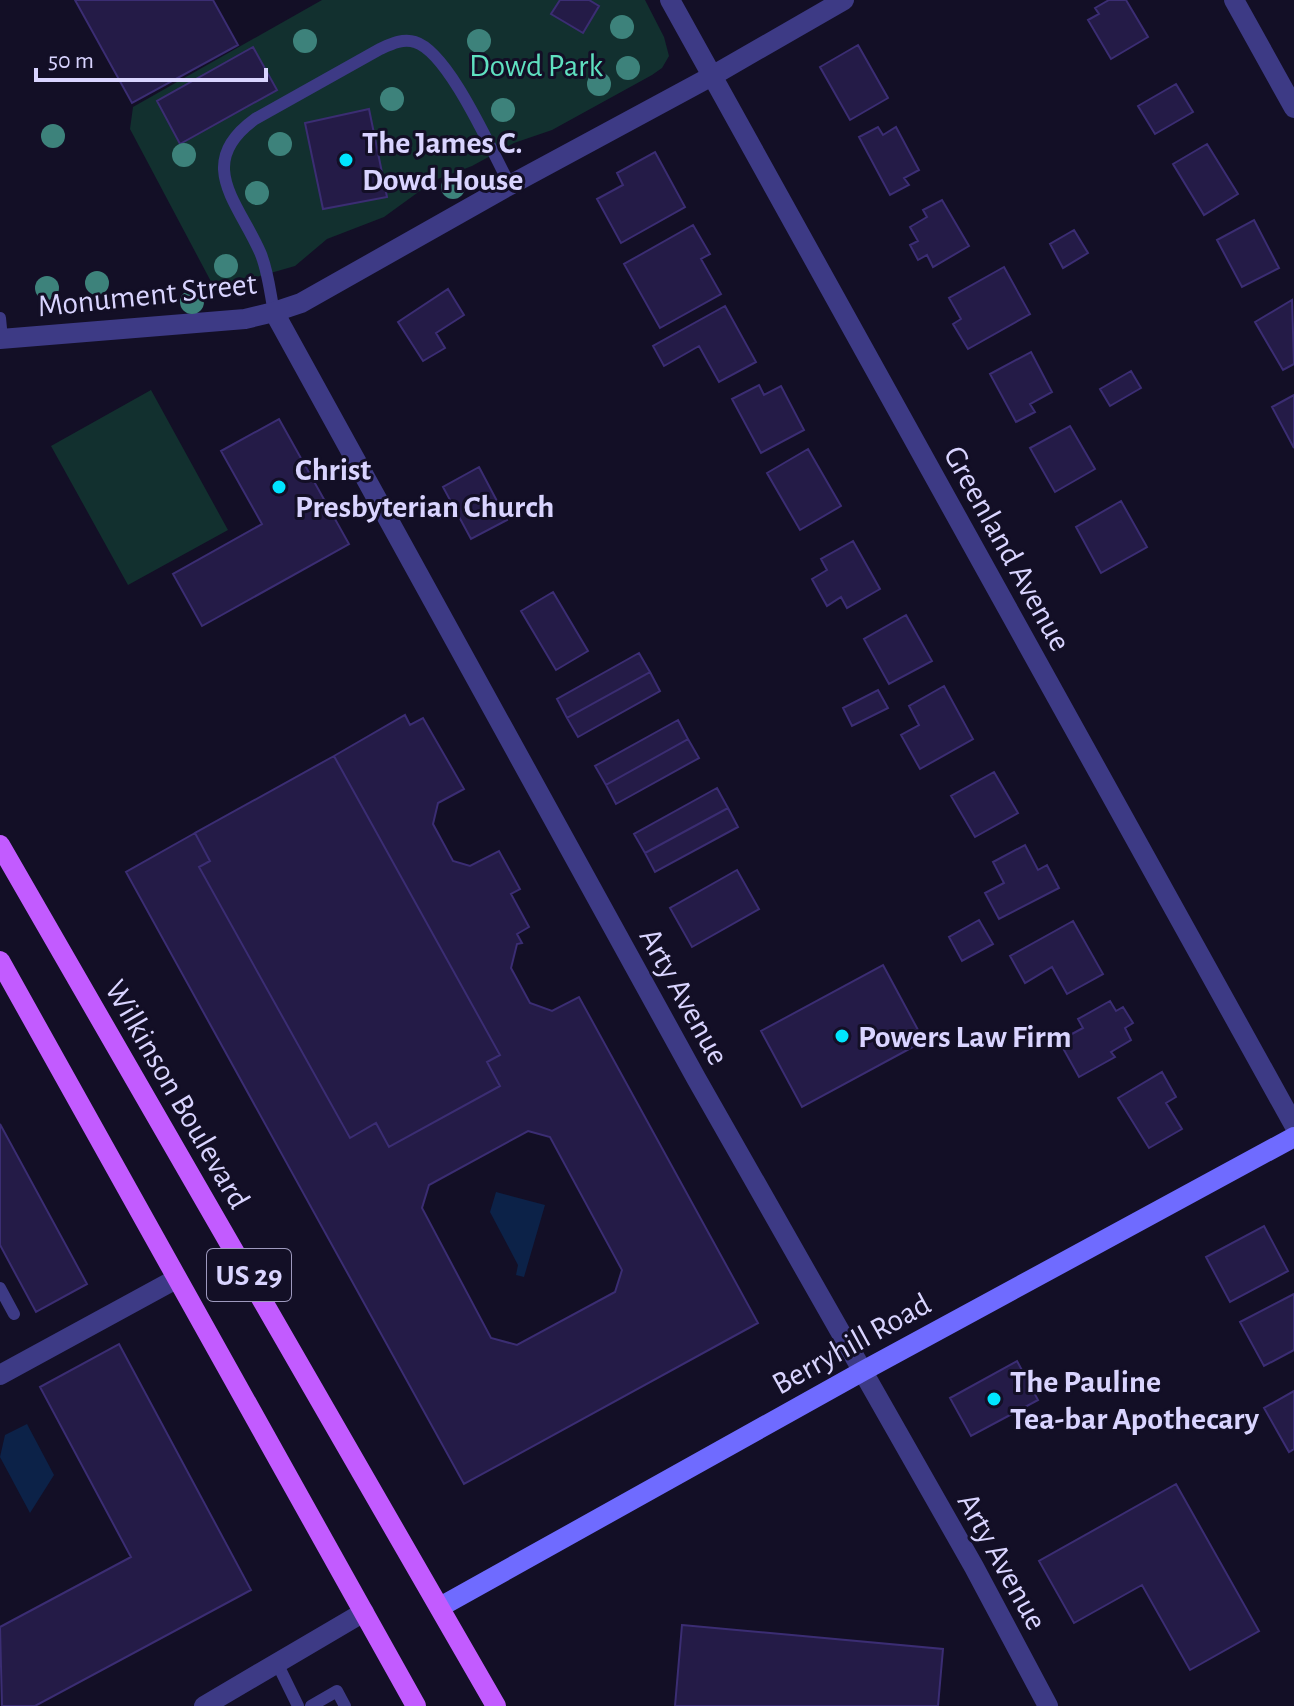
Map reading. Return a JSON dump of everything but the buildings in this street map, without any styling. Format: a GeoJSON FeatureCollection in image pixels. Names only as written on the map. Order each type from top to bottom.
{"type":"FeatureCollection","features":[{"type":"Feature","properties":{"kind":"main road","name":"Wilkinson Boulevard"},"geometry":{"type":"LineString","coordinates":[[0,845],[496,1706]]}},
{"type":"Feature","properties":{"kind":"main road","name":"US 29"},"geometry":{"type":"LineString","coordinates":[[0,961],[416,1706]]}},
{"type":"Feature","properties":{"kind":"street","name":"Greenland Avenue"},"geometry":{"type":"LineString","coordinates":[[670,0],[1294,1125]]}},
{"type":"Feature","properties":{"kind":"street","name":"Monument Street"},"geometry":{"type":"LineString","coordinates":[[1,339],[245,319],[301,303],[844,0]]}},
{"type":"Feature","properties":{"kind":"street"},"geometry":{"type":"LineString","coordinates":[[1234,0],[1294,108]]}},
{"type":"Feature","properties":{"kind":"street","name":"Arty Avenue"},"geometry":{"type":"LineString","coordinates":[[274,312],[689,1064],[974,1567],[1048,1706]]}},
{"type":"Feature","properties":{"kind":"street","name":"Berryhill Road"},"geometry":{"type":"LineString","coordinates":[[440,1607],[863,1371],[1294,1137]]}},
{"type":"Feature","properties":{"kind":"street"},"geometry":{"type":"LineString","coordinates":[[0,1375],[176,1279]]}},
{"type":"Feature","properties":{"kind":"street"},"geometry":{"type":"LineString","coordinates":[[204,1706],[364,1612]]}},
{"type":"Feature","properties":{"kind":"lane"},"geometry":{"type":"LineString","coordinates":[[274,312],[262,257],[227,190],[223,170],[226,150],[239,131],[255,119],[380,49],[396,41],[414,41],[432,51],[448,71],[510,185]]}},
{"type":"Feature","properties":{"kind":"lane"},"geometry":{"type":"LineString","coordinates":[[0,318],[1,339]]}},
{"type":"Feature","properties":{"kind":"lane"},"geometry":{"type":"LineString","coordinates":[[0,1288],[14,1314]]}},
{"type":"Feature","properties":{"kind":"lane"},"geometry":{"type":"LineString","coordinates":[[277,1663],[298,1706]]}},
{"type":"Feature","properties":{"kind":"lane"},"geometry":{"type":"LineString","coordinates":[[311,1706],[337,1691],[345,1706]]}},
{"type":"Feature","properties":{"kind":"green space","name":"Dowd Park"},"geometry":{"type":"Polygon","coordinates":[[[322,0],[645,0],[664,37],[669,56],[662,68],[652,75],[552,130],[514,143],[472,166],[435,180],[384,217],[327,239],[295,266],[250,279],[239,290],[216,291],[130,129],[133,107],[322,0]]]}},
{"type":"Feature","properties":{"kind":"green space"},"geometry":{"type":"Polygon","coordinates":[[[151,390],[228,530],[128,585],[51,446],[151,390]]]}},
{"type":"Feature","properties":{"kind":"water"},"geometry":{"type":"Polygon","coordinates":[[[496,1192],[545,1205],[524,1277],[516,1275],[518,1265],[490,1212],[496,1192]]]}},
{"type":"Feature","properties":{"kind":"water"},"geometry":{"type":"Polygon","coordinates":[[[27,1424],[54,1475],[30,1513],[0,1457],[5,1435],[27,1424]]]}},
{"type":"Feature","properties":{"kind":"place","name":"The James C. Dowd House"},"geometry":{"type":"Point","coordinates":[346,160]}},
{"type":"Feature","properties":{"kind":"place","name":"Christ Presbyterian Church"},"geometry":{"type":"Point","coordinates":[279,487]}},
{"type":"Feature","properties":{"kind":"place","name":"Powers Law Firm"},"geometry":{"type":"Point","coordinates":[842,1036]}},
{"type":"Feature","properties":{"kind":"place","name":"The Pauline Tea-bar Apothecary"},"geometry":{"type":"Point","coordinates":[994,1399]}}]}
